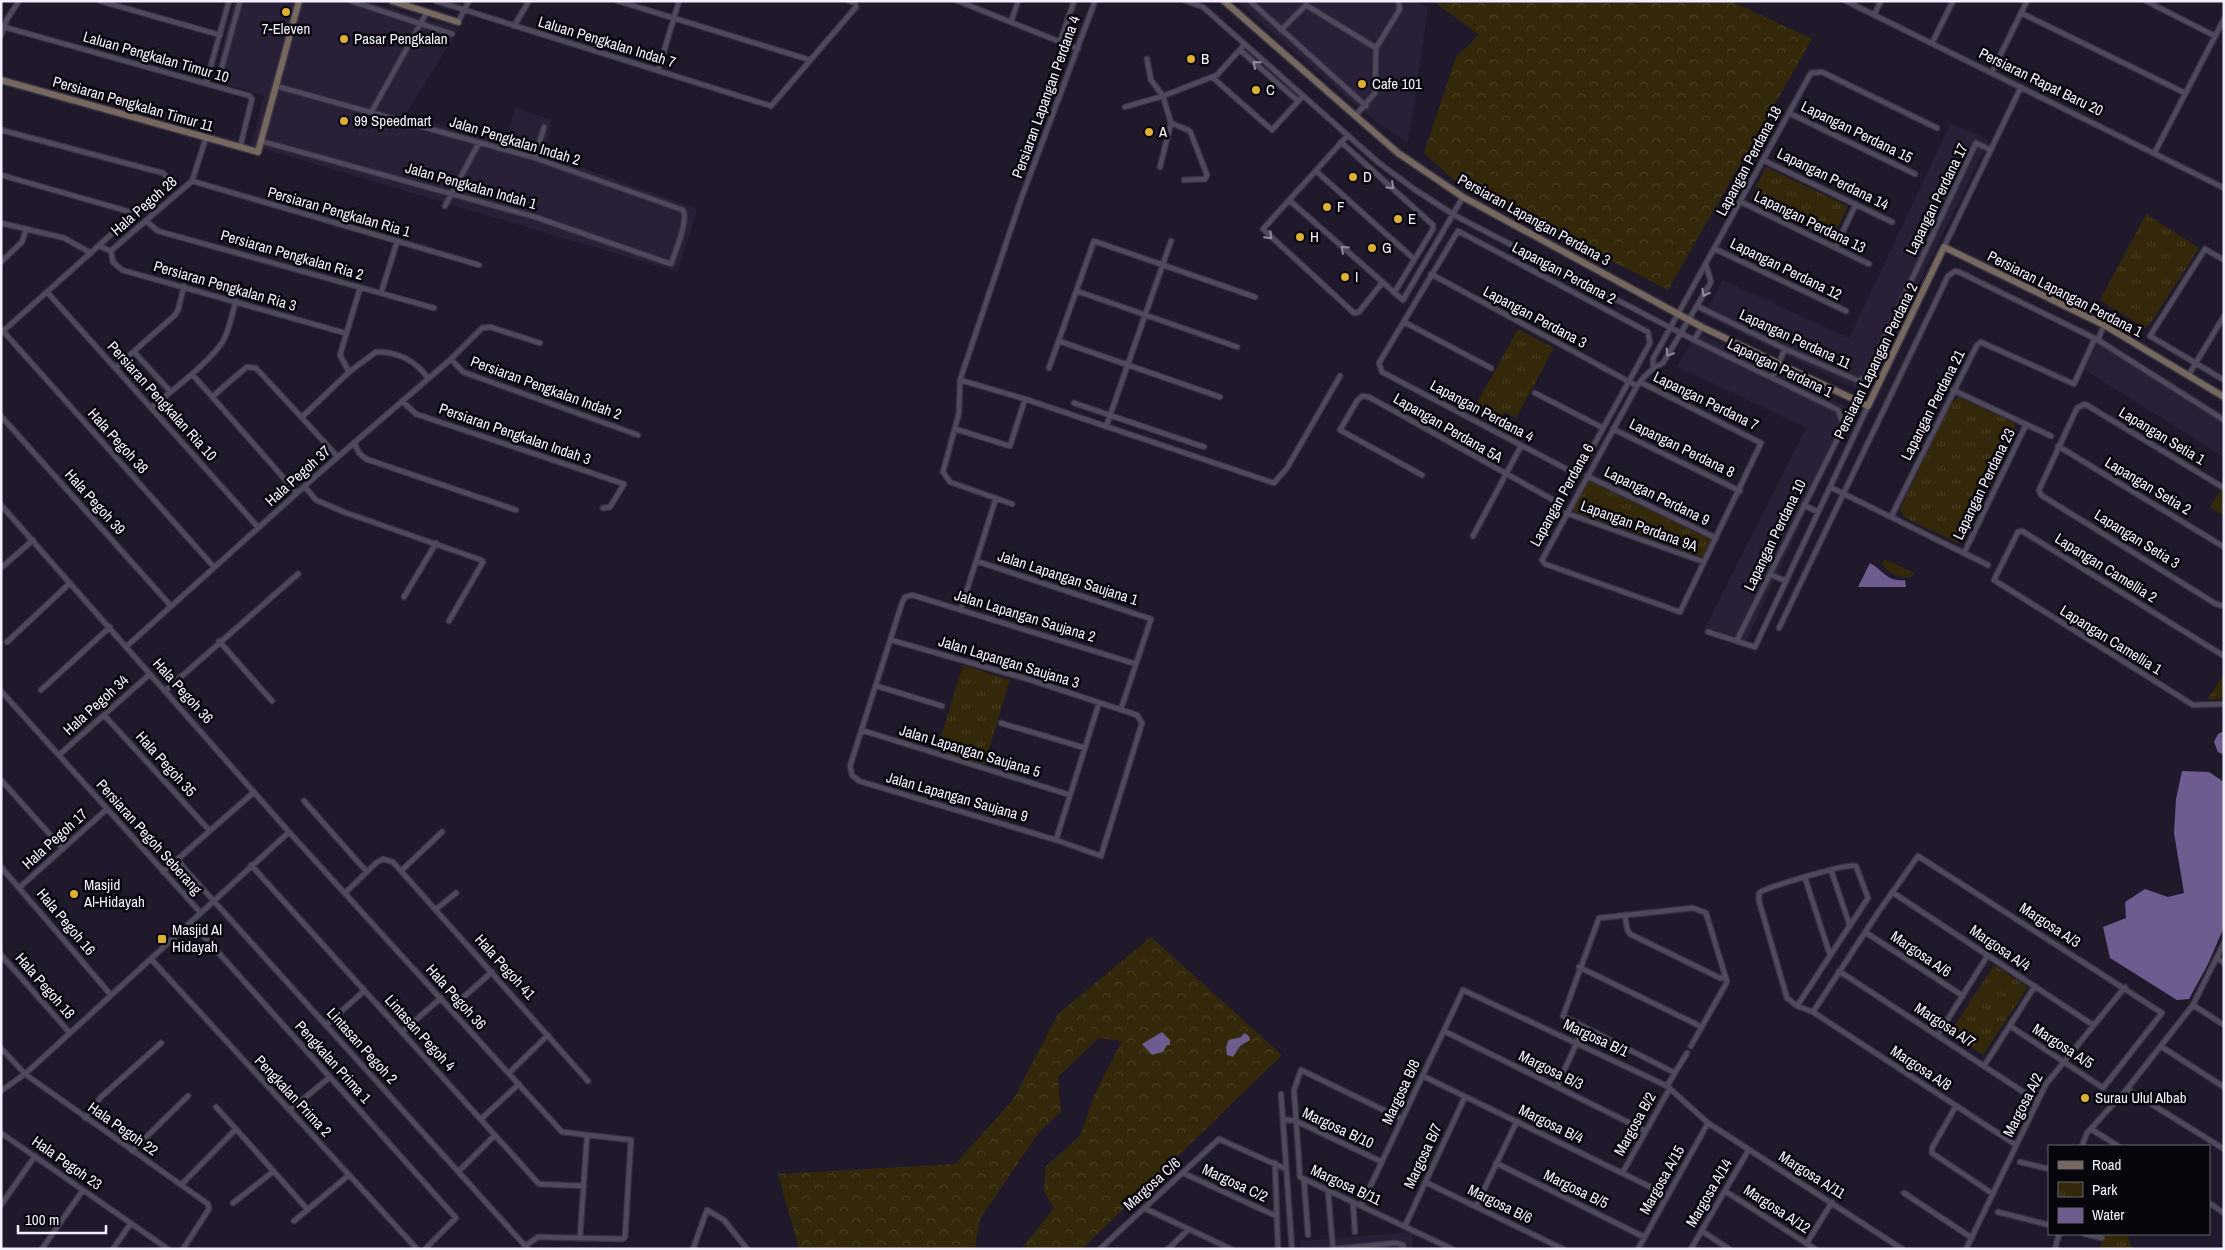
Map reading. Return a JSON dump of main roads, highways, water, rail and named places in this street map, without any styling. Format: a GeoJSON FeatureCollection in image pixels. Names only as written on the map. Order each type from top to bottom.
{"type":"FeatureCollection","features":[{"type":"Feature","properties":{"kind":"water"},"geometry":{"type":"Polygon","coordinates":[[[1870,563],[1890,578],[1905,580],[1906,587],[1858,587],[1870,563]]]}},
{"type":"Feature","properties":{"kind":"water"},"geometry":{"type":"Polygon","coordinates":[[[2224,731],[2224,755],[2218,752],[2214,742],[2218,734],[2224,731]]]}},
{"type":"Feature","properties":{"kind":"water"},"geometry":{"type":"Polygon","coordinates":[[[2182,771],[2209,772],[2224,782],[2224,927],[2208,964],[2189,999],[2177,1000],[2110,958],[2103,927],[2126,918],[2125,902],[2145,889],[2168,897],[2184,893],[2174,833],[2176,799],[2182,771]]]}},
{"type":"Feature","properties":{"kind":"water"},"geometry":{"type":"Polygon","coordinates":[[[1162,1032],[1170,1040],[1170,1045],[1167,1045],[1163,1052],[1152,1055],[1142,1044],[1162,1032]]]}},
{"type":"Feature","properties":{"kind":"water"},"geometry":{"type":"Polygon","coordinates":[[[1244,1033],[1249,1036],[1250,1040],[1240,1046],[1233,1057],[1227,1055],[1226,1047],[1229,1040],[1241,1037],[1244,1033]]]}},
{"type":"Feature","properties":{"kind":"place","name":"7-Eleven"},"geometry":{"type":"Point","coordinates":[286,12]}},
{"type":"Feature","properties":{"kind":"place","name":"Pasar Pengkalan"},"geometry":{"type":"Point","coordinates":[344,39]}},
{"type":"Feature","properties":{"kind":"place","name":"B"},"geometry":{"type":"Point","coordinates":[1191,59]}},
{"type":"Feature","properties":{"kind":"place","name":"Cafe 101"},"geometry":{"type":"Point","coordinates":[1362,84]}},
{"type":"Feature","properties":{"kind":"place","name":"C"},"geometry":{"type":"Point","coordinates":[1256,90]}},
{"type":"Feature","properties":{"kind":"place","name":"99 Speedmart"},"geometry":{"type":"Point","coordinates":[344,121]}},
{"type":"Feature","properties":{"kind":"place","name":"A"},"geometry":{"type":"Point","coordinates":[1149,132]}},
{"type":"Feature","properties":{"kind":"place","name":"D"},"geometry":{"type":"Point","coordinates":[1353,177]}},
{"type":"Feature","properties":{"kind":"place","name":"F"},"geometry":{"type":"Point","coordinates":[1327,207]}},
{"type":"Feature","properties":{"kind":"place","name":"E"},"geometry":{"type":"Point","coordinates":[1398,219]}},
{"type":"Feature","properties":{"kind":"place","name":"H"},"geometry":{"type":"Point","coordinates":[1300,237]}},
{"type":"Feature","properties":{"kind":"place","name":"G"},"geometry":{"type":"Point","coordinates":[1372,248]}},
{"type":"Feature","properties":{"kind":"place","name":"I"},"geometry":{"type":"Point","coordinates":[1345,277]}},
{"type":"Feature","properties":{"kind":"place","name":"Masjid Al-Hidayah"},"geometry":{"type":"Point","coordinates":[74,894]}},
{"type":"Feature","properties":{"kind":"place","name":"Masjid Al Hidayah"},"geometry":{"type":"Point","coordinates":[162,939]}},
{"type":"Feature","properties":{"kind":"place","name":"Surau Ulul Albab"},"geometry":{"type":"Point","coordinates":[2085,1098]}}]}
